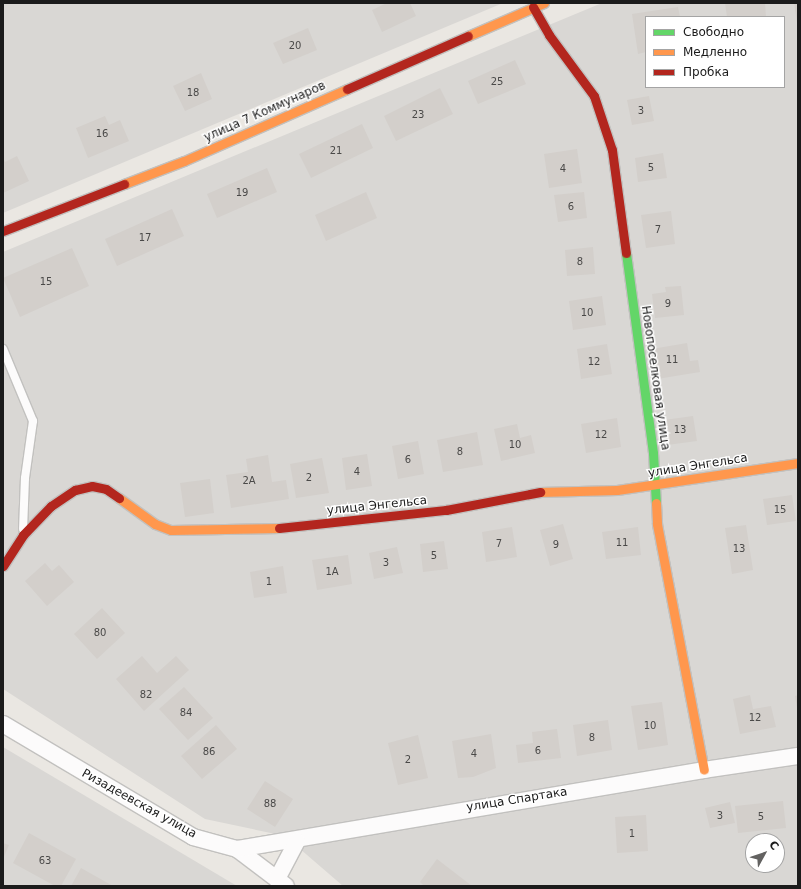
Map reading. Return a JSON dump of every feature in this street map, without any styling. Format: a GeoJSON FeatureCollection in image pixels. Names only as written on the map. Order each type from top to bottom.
{"type":"FeatureCollection","features":[{"type":"Feature","properties":{"kind":"street","name":"улица 7 Коммунаров"},"geometry":{"type":"LineString","coordinates":[[3,231],[184,161],[544,3]]}},
{"type":"Feature","properties":{"kind":"street","name":"Новопоселковая улица"},"geometry":{"type":"LineString","coordinates":[[533,7],[549,35],[594,96],[612,150],[656,484],[657,524],[704,770]]}},
{"type":"Feature","properties":{"kind":"street","name":"улица Энгельса"},"geometry":{"type":"LineString","coordinates":[[3,566],[9,560],[23,536],[51,506],[75,490],[92,486],[106,489],[155,524],[171,530],[274,529],[446,510],[534,492],[617,490],[798,463]]}},
{"type":"Feature","properties":{"kind":"street","name":"Ризадеевская улица"},"geometry":{"type":"LineString","coordinates":[[3,724],[193,837],[237,849],[282,882],[297,841]]}},
{"type":"Feature","properties":{"kind":"street","name":"улица Спартака"},"geometry":{"type":"LineString","coordinates":[[237,849],[297,841],[340,830],[798,756]]}},
{"type":"Feature","properties":{"kind":"lane"},"geometry":{"type":"LineString","coordinates":[[3,349],[34,421],[25,478],[23,536]]}},
{"type":"Feature","properties":{"kind":"shaded area"},"geometry":{"type":"Polygon","coordinates":[[[3,3],[503,3],[3,213],[3,3]]]}},
{"type":"Feature","properties":{"kind":"shaded area"},"geometry":{"type":"Polygon","coordinates":[[[602,3],[798,3],[798,886],[343,886],[285,836],[205,819],[3,689],[3,252],[602,3]]]}},
{"type":"Feature","properties":{"kind":"shaded area"},"geometry":{"type":"Polygon","coordinates":[[[3,747],[237,886],[3,886],[3,747]]]}},
{"type":"Feature","properties":{"kind":"building"},"geometry":{"type":"Polygon","coordinates":[[[387,3],[410,3],[416,16],[382,32],[372,10],[387,3]]]}},
{"type":"Feature","properties":{"kind":"building"},"geometry":{"type":"Polygon","coordinates":[[[725,3],[765,3],[766,16],[727,16],[725,3]]]}},
{"type":"Feature","properties":{"kind":"building"},"geometry":{"type":"Polygon","coordinates":[[[794,3],[798,3],[798,22],[797,22],[794,3]]]}},
{"type":"Feature","properties":{"kind":"building"},"geometry":{"type":"Polygon","coordinates":[[[678,7],[680,16],[645,16],[645,52],[638,54],[632,14],[678,7]]]}},
{"type":"Feature","properties":{"kind":"building"},"geometry":{"type":"Polygon","coordinates":[[[308,28],[317,50],[283,64],[273,43],[308,28]]]}},
{"type":"Feature","properties":{"kind":"building"},"geometry":{"type":"Polygon","coordinates":[[[515,60],[526,84],[478,104],[468,81],[515,60]]]}},
{"type":"Feature","properties":{"kind":"building"},"geometry":{"type":"Polygon","coordinates":[[[201,73],[212,99],[185,111],[173,86],[201,73]]]}},
{"type":"Feature","properties":{"kind":"building"},"geometry":{"type":"Polygon","coordinates":[[[440,88],[453,114],[396,141],[384,116],[440,88]]]}},
{"type":"Feature","properties":{"kind":"building"},"geometry":{"type":"Polygon","coordinates":[[[649,96],[654,121],[632,125],[627,100],[649,96]]]}},
{"type":"Feature","properties":{"kind":"building"},"geometry":{"type":"Polygon","coordinates":[[[105,116],[109,125],[120,120],[129,141],[88,158],[76,128],[105,116]]]}},
{"type":"Feature","properties":{"kind":"building"},"geometry":{"type":"Polygon","coordinates":[[[362,124],[373,148],[311,178],[299,154],[362,124]]]}},
{"type":"Feature","properties":{"kind":"building"},"geometry":{"type":"Polygon","coordinates":[[[577,149],[582,183],[549,188],[544,154],[577,149]]]}},
{"type":"Feature","properties":{"kind":"building"},"geometry":{"type":"Polygon","coordinates":[[[663,153],[667,178],[638,182],[635,158],[663,153]]]}},
{"type":"Feature","properties":{"kind":"building"},"geometry":{"type":"Polygon","coordinates":[[[17,156],[29,181],[3,193],[3,158],[5,162],[17,156]]]}},
{"type":"Feature","properties":{"kind":"building"},"geometry":{"type":"Polygon","coordinates":[[[267,168],[277,192],[217,218],[207,194],[267,168]]]}},
{"type":"Feature","properties":{"kind":"building"},"geometry":{"type":"Polygon","coordinates":[[[366,192],[377,218],[326,241],[315,215],[366,192]]]}},
{"type":"Feature","properties":{"kind":"building"},"geometry":{"type":"Polygon","coordinates":[[[584,192],[587,218],[558,222],[554,195],[584,192]]]}},
{"type":"Feature","properties":{"kind":"building"},"geometry":{"type":"Polygon","coordinates":[[[172,209],[184,236],[117,266],[105,239],[172,209]]]}},
{"type":"Feature","properties":{"kind":"building"},"geometry":{"type":"Polygon","coordinates":[[[671,211],[675,244],[646,248],[641,215],[671,211]]]}},
{"type":"Feature","properties":{"kind":"building"},"geometry":{"type":"Polygon","coordinates":[[[593,247],[595,274],[567,276],[565,250],[593,247]]]}},
{"type":"Feature","properties":{"kind":"building"},"geometry":{"type":"Polygon","coordinates":[[[72,248],[89,286],[20,317],[3,278],[72,248]]]}},
{"type":"Feature","properties":{"kind":"building"},"geometry":{"type":"Polygon","coordinates":[[[681,286],[684,315],[655,318],[652,294],[666,292],[665,287],[681,286]]]}},
{"type":"Feature","properties":{"kind":"building"},"geometry":{"type":"Polygon","coordinates":[[[602,296],[606,325],[573,330],[569,301],[602,296]]]}},
{"type":"Feature","properties":{"kind":"building"},"geometry":{"type":"Polygon","coordinates":[[[687,343],[690,361],[698,360],[700,372],[657,379],[652,349],[687,343]]]}},
{"type":"Feature","properties":{"kind":"building"},"geometry":{"type":"Polygon","coordinates":[[[607,344],[612,374],[581,379],[577,349],[607,344]]]}},
{"type":"Feature","properties":{"kind":"building"},"geometry":{"type":"Polygon","coordinates":[[[693,416],[697,441],[667,445],[664,420],[693,416]]]}},
{"type":"Feature","properties":{"kind":"building"},"geometry":{"type":"Polygon","coordinates":[[[617,418],[621,447],[586,453],[581,424],[617,418]]]}},
{"type":"Feature","properties":{"kind":"building"},"geometry":{"type":"Polygon","coordinates":[[[517,424],[520,438],[531,435],[535,453],[501,461],[494,429],[517,424]]]}},
{"type":"Feature","properties":{"kind":"building"},"geometry":{"type":"Polygon","coordinates":[[[477,432],[483,465],[443,472],[437,440],[477,432]]]}},
{"type":"Feature","properties":{"kind":"building"},"geometry":{"type":"Polygon","coordinates":[[[418,441],[424,474],[398,479],[392,446],[418,441]]]}},
{"type":"Feature","properties":{"kind":"building"},"geometry":{"type":"Polygon","coordinates":[[[367,454],[372,486],[346,490],[342,458],[367,454]]]}},
{"type":"Feature","properties":{"kind":"building"},"geometry":{"type":"Polygon","coordinates":[[[268,455],[272,482],[286,480],[289,499],[231,508],[226,475],[248,472],[246,459],[268,455]]]}},
{"type":"Feature","properties":{"kind":"building"},"geometry":{"type":"Polygon","coordinates":[[[322,458],[329,493],[296,498],[290,464],[322,458]]]}},
{"type":"Feature","properties":{"kind":"building"},"geometry":{"type":"Polygon","coordinates":[[[210,479],[214,513],[185,517],[180,483],[210,479]]]}},
{"type":"Feature","properties":{"kind":"building"},"geometry":{"type":"Polygon","coordinates":[[[792,495],[796,521],[767,525],[763,499],[792,495]]]}},
{"type":"Feature","properties":{"kind":"building"},"geometry":{"type":"Polygon","coordinates":[[[563,524],[573,559],[550,566],[540,530],[563,524]]]}},
{"type":"Feature","properties":{"kind":"building"},"geometry":{"type":"Polygon","coordinates":[[[746,525],[753,570],[732,574],[725,528],[746,525]]]}},
{"type":"Feature","properties":{"kind":"building"},"geometry":{"type":"Polygon","coordinates":[[[512,527],[517,557],[486,562],[482,532],[512,527]]]}},
{"type":"Feature","properties":{"kind":"building"},"geometry":{"type":"Polygon","coordinates":[[[638,527],[641,555],[606,559],[602,532],[638,527]]]}},
{"type":"Feature","properties":{"kind":"building"},"geometry":{"type":"Polygon","coordinates":[[[444,541],[448,569],[423,572],[420,544],[444,541]]]}},
{"type":"Feature","properties":{"kind":"building"},"geometry":{"type":"Polygon","coordinates":[[[397,547],[403,573],[374,579],[369,553],[397,547]]]}},
{"type":"Feature","properties":{"kind":"building"},"geometry":{"type":"Polygon","coordinates":[[[348,555],[352,584],[317,590],[312,560],[348,555]]]}},
{"type":"Feature","properties":{"kind":"building"},"geometry":{"type":"Polygon","coordinates":[[[45,563],[52,571],[59,565],[74,582],[47,606],[25,581],[45,563]]]}},
{"type":"Feature","properties":{"kind":"building"},"geometry":{"type":"Polygon","coordinates":[[[283,566],[287,593],[254,598],[250,572],[283,566]]]}},
{"type":"Feature","properties":{"kind":"building"},"geometry":{"type":"Polygon","coordinates":[[[102,608],[125,633],[97,659],[74,634],[102,608]]]}},
{"type":"Feature","properties":{"kind":"building"},"geometry":{"type":"Polygon","coordinates":[[[142,656],[157,673],[176,656],[189,670],[144,711],[116,679],[142,656]]]}},
{"type":"Feature","properties":{"kind":"building"},"geometry":{"type":"Polygon","coordinates":[[[184,687],[213,718],[188,740],[159,709],[184,687]]]}},
{"type":"Feature","properties":{"kind":"building"},"geometry":{"type":"Polygon","coordinates":[[[750,695],[753,709],[771,706],[776,727],[740,734],[733,699],[750,695]]]}},
{"type":"Feature","properties":{"kind":"building"},"geometry":{"type":"Polygon","coordinates":[[[798,695],[798,708],[797,708],[795,696],[798,695]]]}},
{"type":"Feature","properties":{"kind":"building"},"geometry":{"type":"Polygon","coordinates":[[[662,702],[668,745],[638,750],[631,706],[662,702]]]}},
{"type":"Feature","properties":{"kind":"building"},"geometry":{"type":"Polygon","coordinates":[[[608,720],[612,750],[577,756],[573,725],[608,720]]]}},
{"type":"Feature","properties":{"kind":"building"},"geometry":{"type":"Polygon","coordinates":[[[216,725],[237,749],[202,779],[181,756],[216,725]]]}},
{"type":"Feature","properties":{"kind":"building"},"geometry":{"type":"Polygon","coordinates":[[[557,729],[561,758],[518,763],[516,745],[533,743],[532,732],[557,729]]]}},
{"type":"Feature","properties":{"kind":"building"},"geometry":{"type":"Polygon","coordinates":[[[491,734],[496,768],[473,777],[458,778],[452,741],[491,734]]]}},
{"type":"Feature","properties":{"kind":"building"},"geometry":{"type":"Polygon","coordinates":[[[418,735],[428,778],[398,785],[388,743],[418,735]]]}},
{"type":"Feature","properties":{"kind":"building"},"geometry":{"type":"Polygon","coordinates":[[[265,781],[293,799],[275,827],[247,809],[265,781]]]}},
{"type":"Feature","properties":{"kind":"building"},"geometry":{"type":"Polygon","coordinates":[[[783,801],[786,828],[738,833],[735,806],[783,801]]]}},
{"type":"Feature","properties":{"kind":"building"},"geometry":{"type":"Polygon","coordinates":[[[730,802],[735,823],[710,828],[705,808],[730,802]]]}},
{"type":"Feature","properties":{"kind":"building"},"geometry":{"type":"Polygon","coordinates":[[[646,815],[648,851],[617,853],[615,817],[646,815]]]}},
{"type":"Feature","properties":{"kind":"building"},"geometry":{"type":"Polygon","coordinates":[[[29,833],[76,859],[61,886],[55,886],[13,863],[29,833]]]}},
{"type":"Feature","properties":{"kind":"building"},"geometry":{"type":"Polygon","coordinates":[[[3,843],[9,845],[3,859],[3,843]]]}},
{"type":"Feature","properties":{"kind":"building"},"geometry":{"type":"Polygon","coordinates":[[[437,859],[472,886],[424,886],[420,882],[437,859]]]}},
{"type":"Feature","properties":{"kind":"building"},"geometry":{"type":"Polygon","coordinates":[[[81,868],[113,886],[71,886],[81,868]]]}},
{"type":"Feature","properties":{"kind":"traffic: fast"},"geometry":{"type":"LineString","coordinates":[[626,253],[653,453],[656,503]]}},
{"type":"Feature","properties":{"kind":"traffic: slow"},"geometry":{"type":"LineString","coordinates":[[468,36],[544,3]]}},
{"type":"Feature","properties":{"kind":"traffic: slow"},"geometry":{"type":"LineString","coordinates":[[124,184],[184,161],[347,89]]}},
{"type":"Feature","properties":{"kind":"traffic: slow"},"geometry":{"type":"LineString","coordinates":[[540,492],[617,490],[798,463]]}},
{"type":"Feature","properties":{"kind":"traffic: slow"},"geometry":{"type":"LineString","coordinates":[[119,498],[155,524],[171,530],[279,528]]}},
{"type":"Feature","properties":{"kind":"traffic: slow"},"geometry":{"type":"LineString","coordinates":[[656,503],[657,524],[704,770]]}},
{"type":"Feature","properties":{"kind":"traffic: jam"},"geometry":{"type":"LineString","coordinates":[[533,7],[549,35],[594,96],[612,150],[626,253]]}},
{"type":"Feature","properties":{"kind":"traffic: jam"},"geometry":{"type":"LineString","coordinates":[[347,89],[468,36]]}},
{"type":"Feature","properties":{"kind":"traffic: jam"},"geometry":{"type":"LineString","coordinates":[[3,231],[124,184]]}},
{"type":"Feature","properties":{"kind":"traffic: jam"},"geometry":{"type":"LineString","coordinates":[[3,566],[23,535],[51,506],[75,490],[92,486],[106,489],[119,498]]}},
{"type":"Feature","properties":{"kind":"traffic: jam"},"geometry":{"type":"LineString","coordinates":[[279,528],[446,510],[540,492]]}}]}
